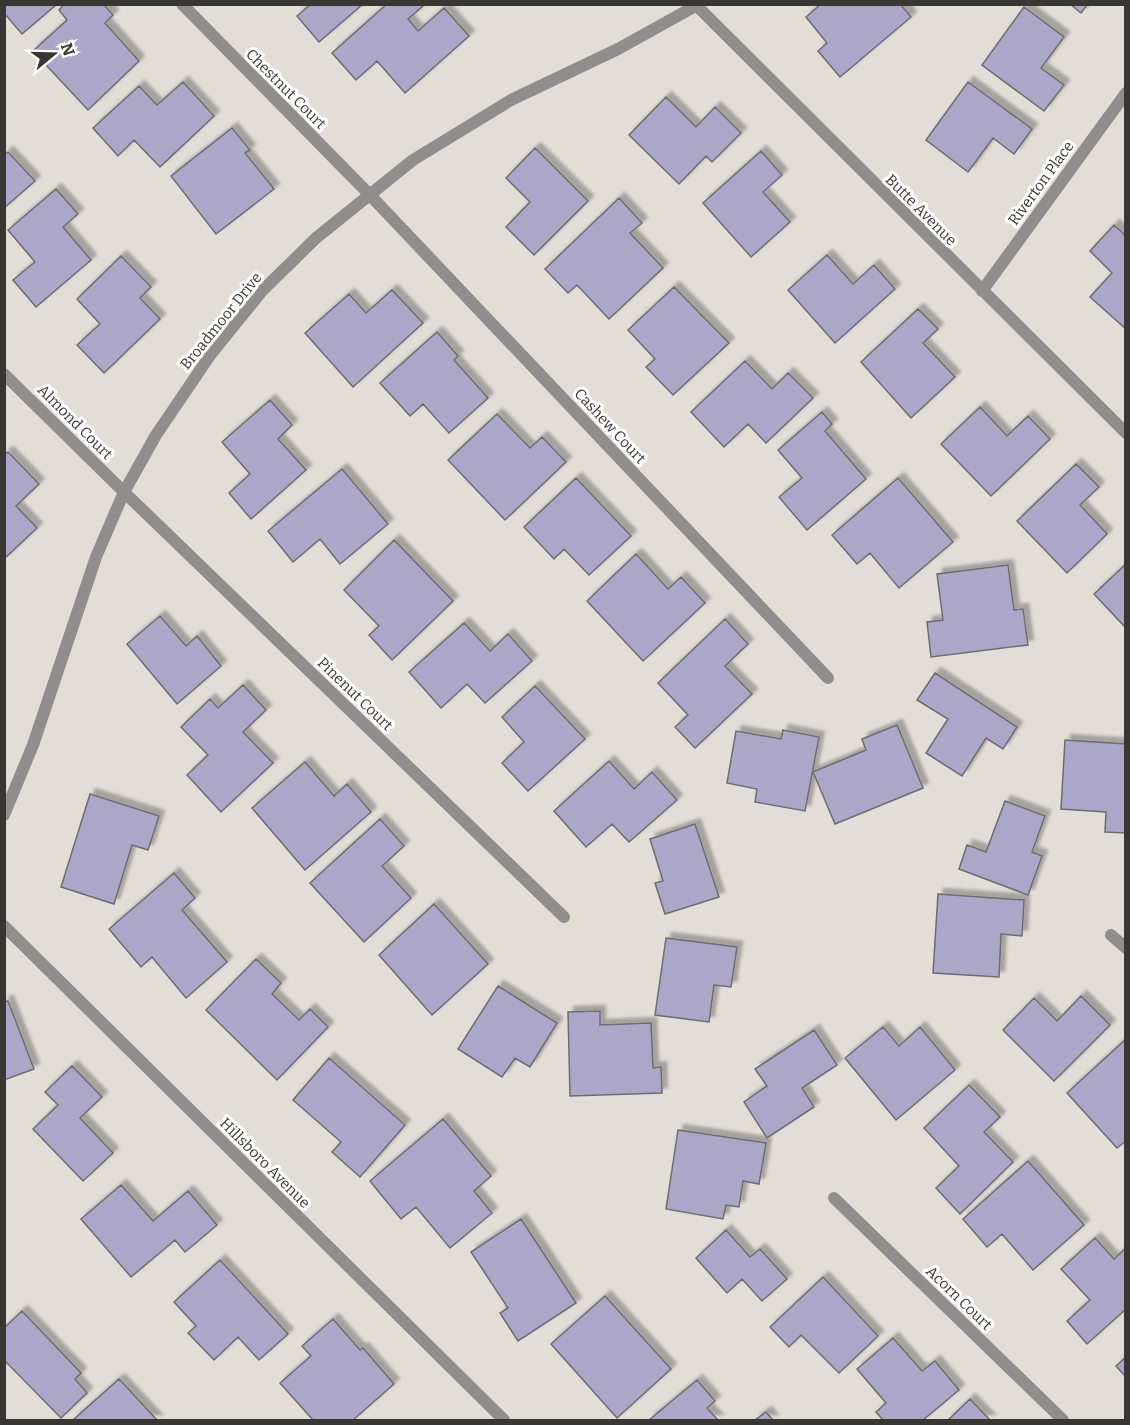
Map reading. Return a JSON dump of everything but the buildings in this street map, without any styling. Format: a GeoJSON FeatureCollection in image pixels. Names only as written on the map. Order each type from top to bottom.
{"type":"FeatureCollection","features":[{"type":"Feature","properties":{"kind":"street","name":"Chestnut Court"},"geometry":{"type":"LineString","coordinates":[[182,4],[369,194]]}},
{"type":"Feature","properties":{"kind":"street","name":"Broadmoor Drive"},"geometry":{"type":"LineString","coordinates":[[4,814],[33,745],[96,557],[124,492],[156,435],[192,381],[262,291],[316,238],[413,160],[511,100],[618,49],[698,5]]}},
{"type":"Feature","properties":{"kind":"street","name":"Butte Avenue"},"geometry":{"type":"LineString","coordinates":[[698,5],[1125,433]]}},
{"type":"Feature","properties":{"kind":"street","name":"Riverton Place"},"geometry":{"type":"LineString","coordinates":[[982,291],[1125,93]]}},
{"type":"Feature","properties":{"kind":"street","name":"Cashew Court"},"geometry":{"type":"LineString","coordinates":[[369,194],[828,678]]}},
{"type":"Feature","properties":{"kind":"street","name":"Almond Court"},"geometry":{"type":"LineString","coordinates":[[4,374],[124,492]]}},
{"type":"Feature","properties":{"kind":"street","name":"Pinenut Court"},"geometry":{"type":"LineString","coordinates":[[124,492],[564,917]]}},
{"type":"Feature","properties":{"kind":"street","name":"Hillsboro Avenue"},"geometry":{"type":"LineString","coordinates":[[4,926],[504,1420]]}},
{"type":"Feature","properties":{"kind":"street"},"geometry":{"type":"LineString","coordinates":[[1111,935],[1125,948]]}},
{"type":"Feature","properties":{"kind":"street","name":"Acorn Court"},"geometry":{"type":"LineString","coordinates":[[834,1198],[1063,1420]]}}]}
